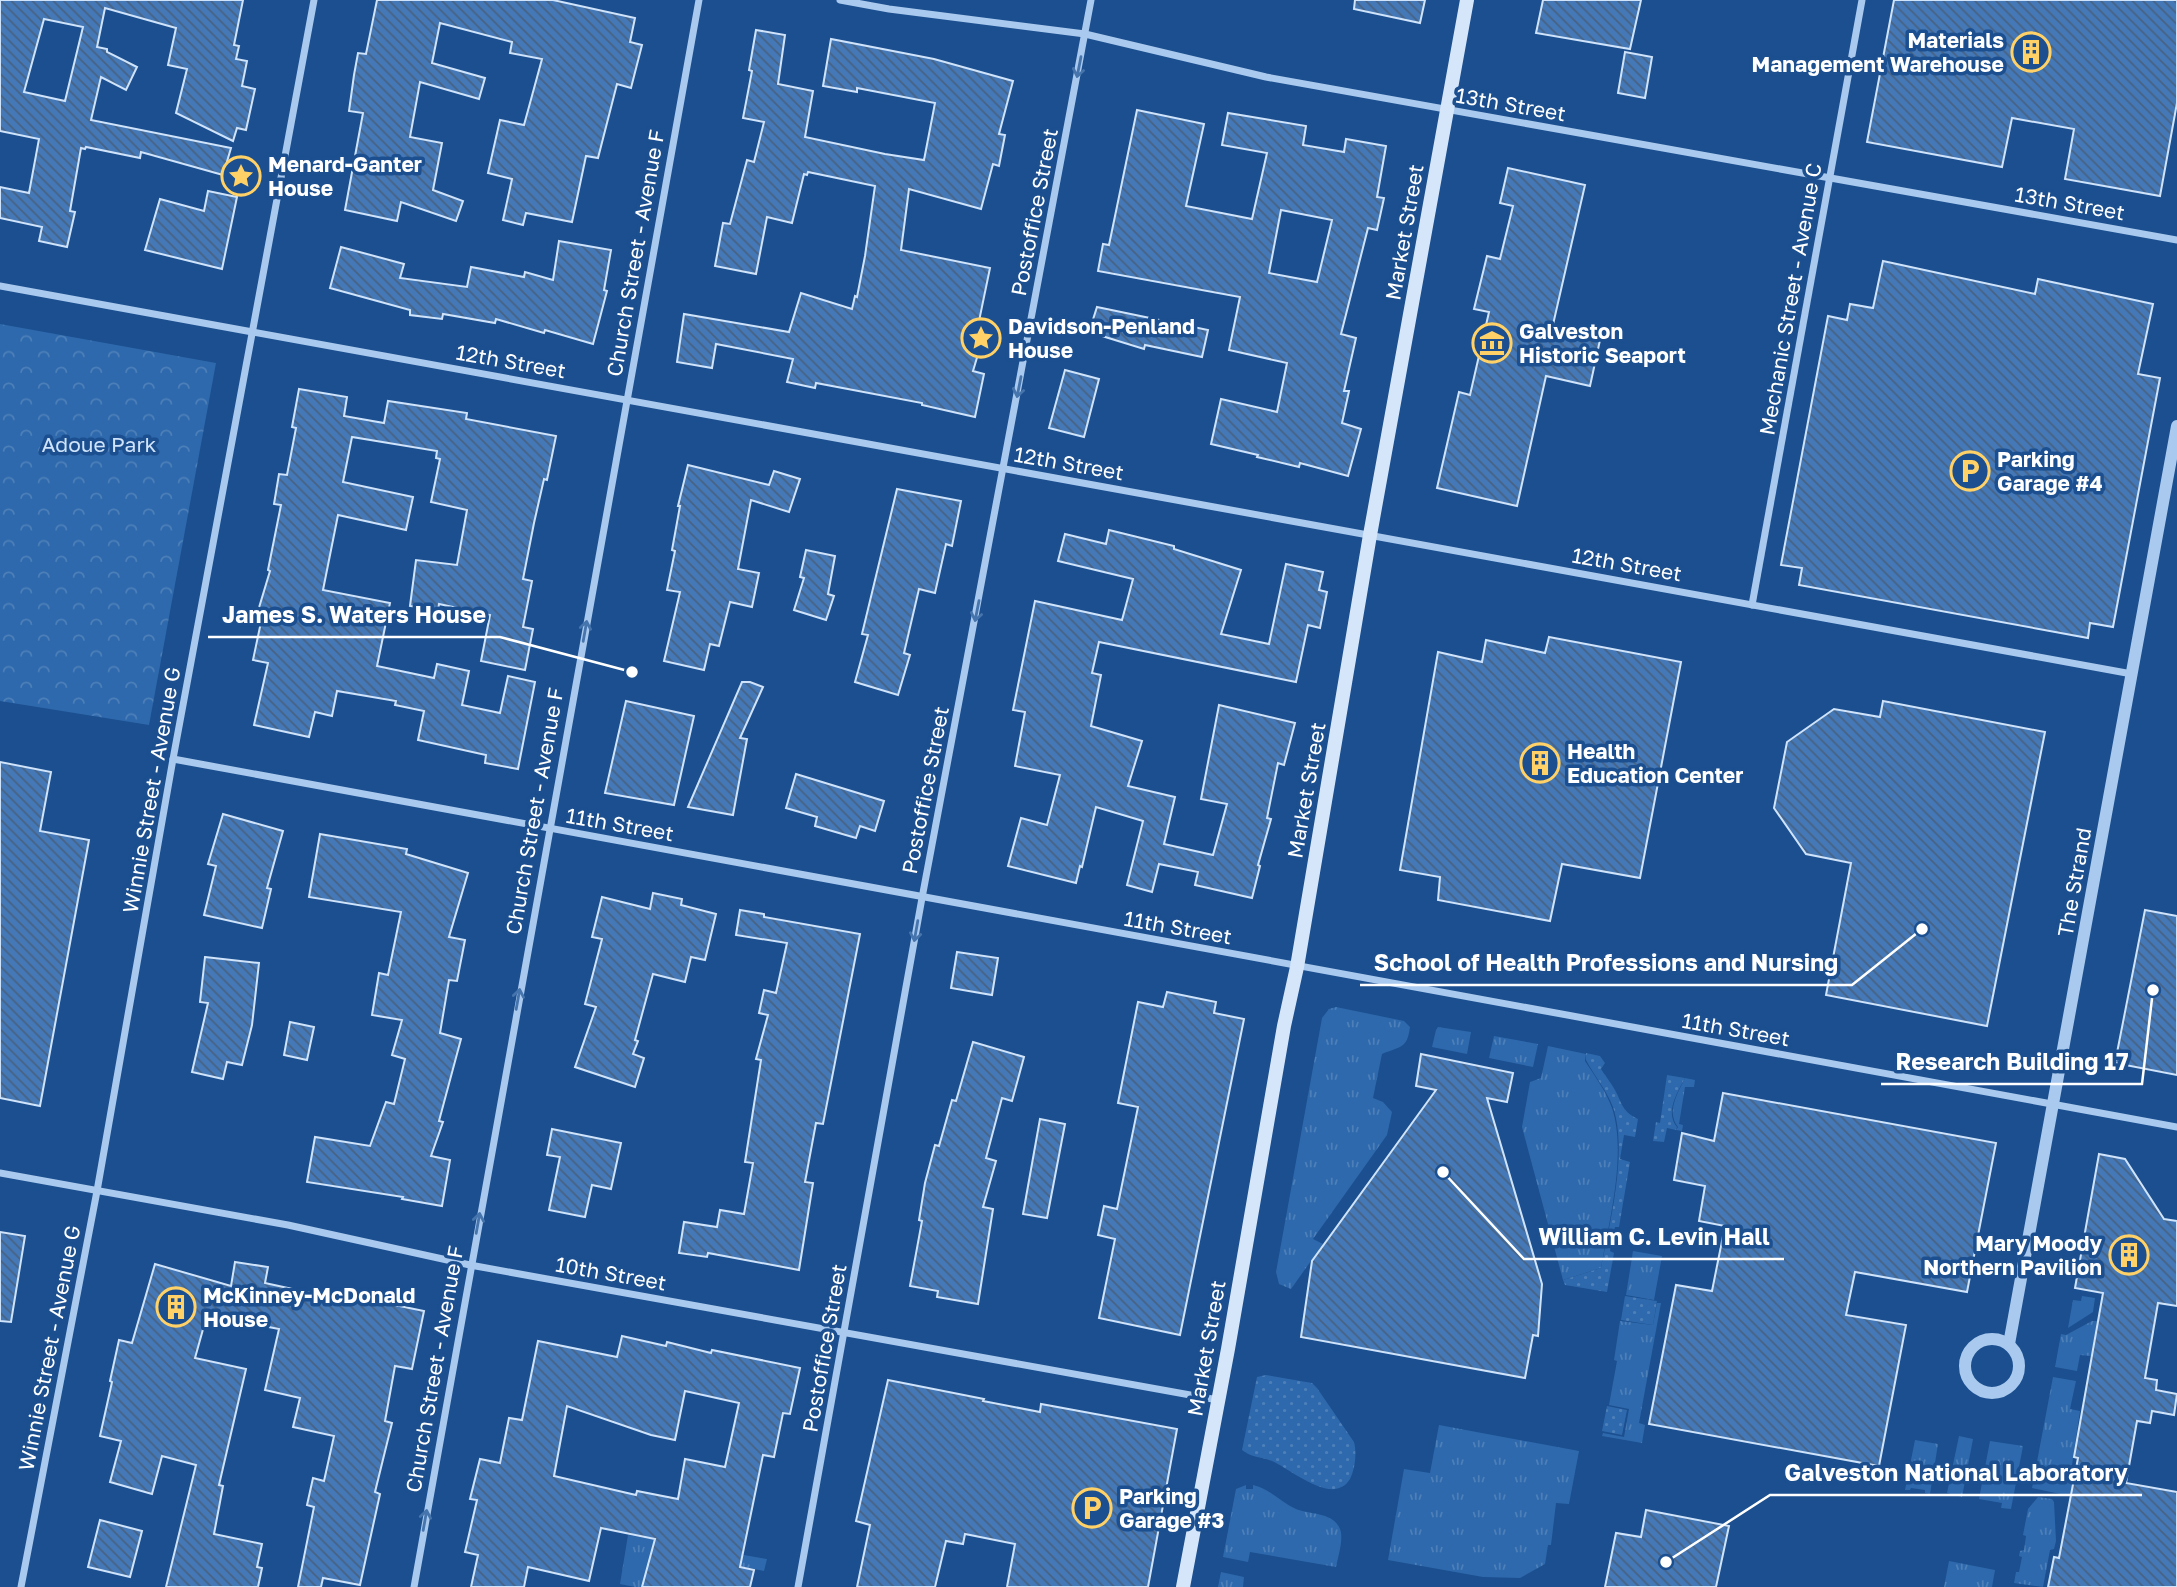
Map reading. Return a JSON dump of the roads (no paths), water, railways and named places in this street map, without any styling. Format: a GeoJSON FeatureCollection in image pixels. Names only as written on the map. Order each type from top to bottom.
{"type":"FeatureCollection","features":[{"type":"Feature","properties":{"kind":"main road","name":"Market Street"},"geometry":{"type":"LineString","coordinates":[[1183,1587],[1284,1026],[1297,967],[1370,535],[1467,0]]}},
{"type":"Feature","properties":{"kind":"street","name":"Winnie Street - Avenue G"},"geometry":{"type":"LineString","coordinates":[[21,1587],[97,1191],[173,759],[314,0]]}},
{"type":"Feature","properties":{"kind":"street","name":"Church Street - Avenue F"},"geometry":{"type":"LineString","coordinates":[[414,1587],[699,0]]}},
{"type":"Feature","properties":{"kind":"street","name":"13th Street"},"geometry":{"type":"LineString","coordinates":[[840,0],[889,9],[1085,34],[1266,77],[2177,240]]}},
{"type":"Feature","properties":{"kind":"street","name":"Postoffice Street"},"geometry":{"type":"LineString","coordinates":[[798,1587],[922,898],[1091,0]]}},
{"type":"Feature","properties":{"kind":"street","name":"Mechanic Street - Avenue C"},"geometry":{"type":"LineString","coordinates":[[1752,605],[1862,0]]}},
{"type":"Feature","properties":{"kind":"street","name":"12th Street"},"geometry":{"type":"LineString","coordinates":[[0,286],[2132,674]]}},
{"type":"Feature","properties":{"kind":"street","name":"The Strand"},"geometry":{"type":"LineString","coordinates":[[2010,1344],[1989,1338],[1970,1349],[1965,1360],[1965,1369],[1968,1379],[1975,1387],[1995,1393],[2006,1390],[2019,1371],[2020,1362],[2010,1344],[2177,426]]}},
{"type":"Feature","properties":{"kind":"street","name":"11th Street"},"geometry":{"type":"LineString","coordinates":[[173,759],[2177,1127]]}},
{"type":"Feature","properties":{"kind":"street","name":"10th Street"},"geometry":{"type":"LineString","coordinates":[[0,1174],[288,1225],[470,1265],[1217,1400]]}},
{"type":"Feature","properties":{"kind":"place","name":"Materials Management Warehouse"},"geometry":{"type":"Point","coordinates":[2031,52]}},
{"type":"Feature","properties":{"kind":"place","name":"Menard-Ganter House"},"geometry":{"type":"Point","coordinates":[241,176]}},
{"type":"Feature","properties":{"kind":"place","name":"Davidson-Penland House"},"geometry":{"type":"Point","coordinates":[981,338]}},
{"type":"Feature","properties":{"kind":"place","name":"Galveston Historic Seaport"},"geometry":{"type":"Point","coordinates":[1492,343]}},
{"type":"Feature","properties":{"kind":"place","name":"Parking Garage #4"},"geometry":{"type":"Point","coordinates":[1970,471]}},
{"type":"Feature","properties":{"kind":"place","name":"James S. Waters House"},"geometry":{"type":"Point","coordinates":[632,672]}},
{"type":"Feature","properties":{"kind":"place","name":"Health Education Center"},"geometry":{"type":"Point","coordinates":[1540,763]}},
{"type":"Feature","properties":{"kind":"place","name":"School of Health Professions and Nursing"},"geometry":{"type":"Point","coordinates":[1922,929]}},
{"type":"Feature","properties":{"kind":"place","name":"Research Building 17"},"geometry":{"type":"Point","coordinates":[2153,990]}},
{"type":"Feature","properties":{"kind":"place","name":"William C. Levin Hall"},"geometry":{"type":"Point","coordinates":[1443,1172]}},
{"type":"Feature","properties":{"kind":"place","name":"Mary Moody Northern Pavilion"},"geometry":{"type":"Point","coordinates":[2129,1255]}},
{"type":"Feature","properties":{"kind":"place","name":"McKinney-McDonald House"},"geometry":{"type":"Point","coordinates":[176,1307]}},
{"type":"Feature","properties":{"kind":"place","name":"Parking Garage #3"},"geometry":{"type":"Point","coordinates":[1092,1508]}},
{"type":"Feature","properties":{"kind":"place","name":"Galveston National Laboratory"},"geometry":{"type":"Point","coordinates":[1666,1562]}},
{"type":"Feature","properties":{"kind":"park label","name":"Adoue Park"},"geometry":{"type":"Point","coordinates":[99,444]}}]}
